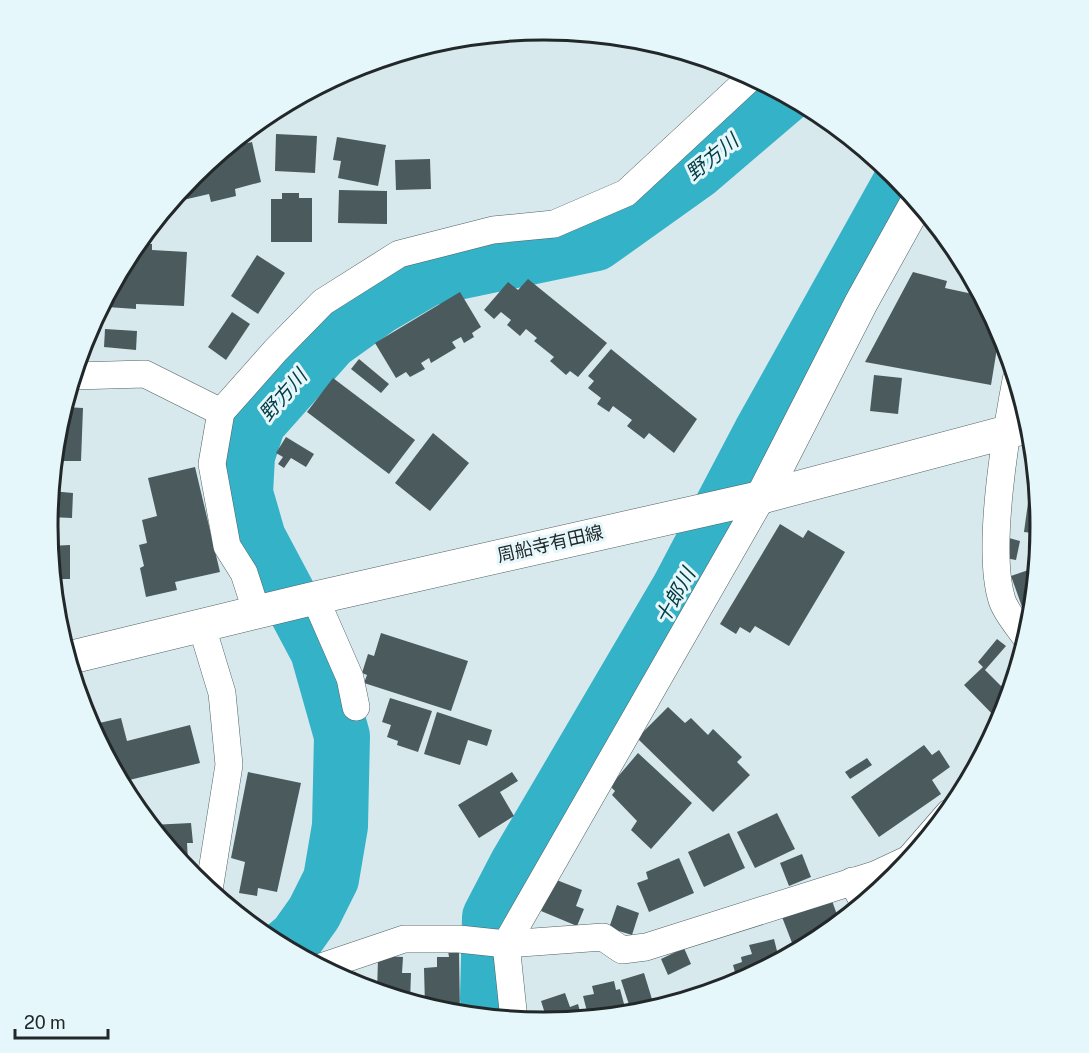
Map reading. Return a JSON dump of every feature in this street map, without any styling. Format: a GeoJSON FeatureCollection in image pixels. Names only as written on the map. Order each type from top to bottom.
{"type":"FeatureCollection","features":[{"type":"Feature","properties":{"kind":"main road"},"geometry":{"type":"LineString","coordinates":[[762,496],[861,303],[913,210]]}},
{"type":"Feature","properties":{"kind":"main road","name":"周船寺有田線"},"geometry":{"type":"LineString","coordinates":[[76,656],[315,598],[762,496],[1018,428]]}},
{"type":"Feature","properties":{"kind":"street"},"geometry":{"type":"LineString","coordinates":[[257,613],[244,573],[227,546],[212,464],[221,412],[276,350],[322,302],[399,254],[493,230],[554,224],[626,193],[743,83]]}},
{"type":"Feature","properties":{"kind":"street"},"geometry":{"type":"LineString","coordinates":[[82,376],[145,374],[221,412]]}},
{"type":"Feature","properties":{"kind":"street"},"geometry":{"type":"LineString","coordinates":[[1018,428],[996,550],[1002,600],[1020,627]]}},
{"type":"Feature","properties":{"kind":"street"},"geometry":{"type":"LineString","coordinates":[[513,1011],[506,944],[762,496]]}},
{"type":"Feature","properties":{"kind":"street"},"geometry":{"type":"LineString","coordinates":[[315,598],[350,678],[356,707]]}},
{"type":"Feature","properties":{"kind":"street"},"geometry":{"type":"LineString","coordinates":[[202,627],[222,693],[229,765],[211,879]]}},
{"type":"Feature","properties":{"kind":"street"},"geometry":{"type":"LineString","coordinates":[[332,963],[404,939],[459,939],[506,944],[603,937],[622,950],[646,947],[858,892],[877,874],[889,869]]}},
{"type":"Feature","properties":{"kind":"building"},"geometry":{"type":"Polygon","coordinates":[[[276,134],[317,136],[315,173],[275,171],[276,134]]]}},
{"type":"Feature","properties":{"kind":"building"},"geometry":{"type":"Polygon","coordinates":[[[337,137],[386,145],[378,186],[338,178],[341,161],[333,160],[337,137]]]}},
{"type":"Feature","properties":{"kind":"building"},"geometry":{"type":"Polygon","coordinates":[[[252,142],[261,182],[235,189],[236,196],[211,202],[209,194],[185,199],[224,161],[246,143],[252,142]]]}},
{"type":"Feature","properties":{"kind":"building"},"geometry":{"type":"Polygon","coordinates":[[[430,159],[431,189],[396,190],[395,160],[430,159]]]}},
{"type":"Feature","properties":{"kind":"building"},"geometry":{"type":"Polygon","coordinates":[[[339,190],[387,191],[387,224],[338,223],[339,190]]]}},
{"type":"Feature","properties":{"kind":"building"},"geometry":{"type":"Polygon","coordinates":[[[282,193],[299,193],[299,198],[312,198],[312,242],[271,242],[271,199],[282,199],[282,193]]]}},
{"type":"Feature","properties":{"kind":"building"},"geometry":{"type":"Polygon","coordinates":[[[149,244],[152,244],[152,250],[187,252],[184,306],[136,304],[136,309],[111,307],[149,244]]]}},
{"type":"Feature","properties":{"kind":"building"},"geometry":{"type":"Polygon","coordinates":[[[257,255],[285,273],[258,314],[231,296],[257,255]]]}},
{"type":"Feature","properties":{"kind":"building"},"geometry":{"type":"Polygon","coordinates":[[[913,272],[947,281],[945,288],[970,293],[997,349],[991,385],[865,362],[913,272]]]}},
{"type":"Feature","properties":{"kind":"building"},"geometry":{"type":"Polygon","coordinates":[[[528,279],[607,343],[578,377],[570,371],[566,375],[550,361],[554,357],[534,341],[537,338],[526,329],[520,336],[507,325],[511,320],[501,312],[494,319],[484,310],[508,282],[518,290],[528,279]]]}},
{"type":"Feature","properties":{"kind":"building"},"geometry":{"type":"Polygon","coordinates":[[[460,292],[481,327],[472,333],[474,337],[464,343],[461,337],[452,342],[456,348],[431,363],[429,358],[421,363],[425,369],[410,377],[406,372],[396,378],[375,343],[460,292]]]}},
{"type":"Feature","properties":{"kind":"building"},"geometry":{"type":"Polygon","coordinates":[[[232,312],[250,324],[226,360],[208,347],[232,312]]]}},
{"type":"Feature","properties":{"kind":"building"},"geometry":{"type":"Polygon","coordinates":[[[105,329],[137,331],[136,350],[104,347],[105,329]]]}},
{"type":"Feature","properties":{"kind":"building"},"geometry":{"type":"Polygon","coordinates":[[[611,349],[697,419],[674,453],[649,433],[644,439],[627,426],[632,420],[613,406],[609,412],[597,404],[601,398],[588,388],[594,381],[588,376],[611,349]]]}},
{"type":"Feature","properties":{"kind":"building"},"geometry":{"type":"Polygon","coordinates":[[[359,359],[389,384],[381,393],[351,369],[359,359]]]}},
{"type":"Feature","properties":{"kind":"building"},"geometry":{"type":"Polygon","coordinates":[[[874,375],[902,378],[898,414],[870,411],[874,375]]]}},
{"type":"Feature","properties":{"kind":"building"},"geometry":{"type":"Polygon","coordinates":[[[333,378],[415,440],[389,474],[307,412],[333,378]]]}},
{"type":"Feature","properties":{"kind":"building"},"geometry":{"type":"Polygon","coordinates":[[[74,408],[83,408],[81,461],[63,461],[74,408]]]}},
{"type":"Feature","properties":{"kind":"building"},"geometry":{"type":"Polygon","coordinates":[[[433,433],[469,463],[430,511],[395,483],[433,433]]]}},
{"type":"Feature","properties":{"kind":"building"},"geometry":{"type":"Polygon","coordinates":[[[286,437],[314,454],[306,467],[291,458],[284,468],[278,464],[283,457],[276,453],[286,437]]]}},
{"type":"Feature","properties":{"kind":"building"},"geometry":{"type":"Polygon","coordinates":[[[195,467],[220,572],[175,582],[177,590],[146,597],[140,568],[144,566],[139,545],[147,543],[142,520],[157,516],[148,478],[195,467]]]}},
{"type":"Feature","properties":{"kind":"building"},"geometry":{"type":"Polygon","coordinates":[[[60,492],[73,493],[72,518],[59,517],[60,492]]]}},
{"type":"Feature","properties":{"kind":"building"},"geometry":{"type":"Polygon","coordinates":[[[1029,495],[1030,533],[1024,532],[1029,495]]]}},
{"type":"Feature","properties":{"kind":"building"},"geometry":{"type":"Polygon","coordinates":[[[780,524],[803,538],[808,530],[845,552],[789,646],[755,626],[750,633],[740,627],[736,634],[720,624],[780,524]]]}},
{"type":"Feature","properties":{"kind":"building"},"geometry":{"type":"Polygon","coordinates":[[[1009,538],[1020,541],[1016,560],[1005,558],[1009,538]]]}},
{"type":"Feature","properties":{"kind":"building"},"geometry":{"type":"Polygon","coordinates":[[[70,545],[70,579],[62,579],[59,546],[70,545]]]}},
{"type":"Feature","properties":{"kind":"building"},"geometry":{"type":"Polygon","coordinates":[[[1028,570],[1023,609],[1011,576],[1028,570]]]}},
{"type":"Feature","properties":{"kind":"building"},"geometry":{"type":"Polygon","coordinates":[[[381,633],[468,661],[451,711],[364,683],[367,675],[362,673],[368,654],[374,656],[381,633]]]}},
{"type":"Feature","properties":{"kind":"building"},"geometry":{"type":"Polygon","coordinates":[[[997,639],[1006,646],[985,670],[1001,686],[1005,682],[993,715],[964,685],[983,667],[978,662],[997,639]]]}},
{"type":"Feature","properties":{"kind":"building"},"geometry":{"type":"Polygon","coordinates":[[[390,698],[432,711],[418,752],[397,745],[398,741],[387,737],[391,725],[382,722],[390,698]]]}},
{"type":"Feature","properties":{"kind":"building"},"geometry":{"type":"Polygon","coordinates":[[[668,707],[685,723],[691,718],[708,735],[713,729],[742,757],[737,762],[750,775],[713,812],[637,738],[668,707]]]}},
{"type":"Feature","properties":{"kind":"building"},"geometry":{"type":"Polygon","coordinates":[[[437,712],[492,730],[487,746],[468,740],[460,765],[424,754],[437,712]]]}},
{"type":"Feature","properties":{"kind":"building"},"geometry":{"type":"Polygon","coordinates":[[[121,718],[127,741],[190,725],[200,763],[130,780],[100,723],[121,718]]]}},
{"type":"Feature","properties":{"kind":"building"},"geometry":{"type":"Polygon","coordinates":[[[924,745],[932,755],[939,750],[950,767],[932,780],[941,794],[879,837],[851,797],[924,745]]]}},
{"type":"Feature","properties":{"kind":"building"},"geometry":{"type":"Polygon","coordinates":[[[638,753],[692,803],[651,849],[631,830],[637,821],[612,795],[615,791],[610,786],[638,753]]]}},
{"type":"Feature","properties":{"kind":"building"},"geometry":{"type":"Polygon","coordinates":[[[867,758],[872,765],[850,779],[845,772],[867,758]]]}},
{"type":"Feature","properties":{"kind":"building"},"geometry":{"type":"Polygon","coordinates":[[[248,772],[301,783],[277,892],[258,888],[257,896],[239,893],[245,862],[231,858],[248,772]]]}},
{"type":"Feature","properties":{"kind":"building"},"geometry":{"type":"Polygon","coordinates":[[[512,772],[518,781],[500,792],[514,816],[479,838],[458,805],[512,772]]]}},
{"type":"Feature","properties":{"kind":"building"},"geometry":{"type":"Polygon","coordinates":[[[777,813],[795,849],[755,868],[737,832],[777,813]]]}},
{"type":"Feature","properties":{"kind":"building"},"geometry":{"type":"Polygon","coordinates":[[[191,823],[193,843],[187,843],[188,856],[179,847],[161,824],[191,823]]]}},
{"type":"Feature","properties":{"kind":"building"},"geometry":{"type":"Polygon","coordinates":[[[729,833],[745,868],[704,887],[688,852],[729,833]]]}},
{"type":"Feature","properties":{"kind":"building"},"geometry":{"type":"Polygon","coordinates":[[[802,854],[811,877],[789,886],[780,863],[802,854]]]}},
{"type":"Feature","properties":{"kind":"building"},"geometry":{"type":"Polygon","coordinates":[[[679,858],[694,893],[649,912],[637,883],[648,879],[646,872],[679,858]]]}},
{"type":"Feature","properties":{"kind":"building"},"geometry":{"type":"Polygon","coordinates":[[[554,879],[582,890],[576,906],[584,909],[577,926],[541,911],[554,879]]]}},
{"type":"Feature","properties":{"kind":"building"},"geometry":{"type":"Polygon","coordinates":[[[831,898],[837,914],[792,944],[782,917],[831,898]]]}},
{"type":"Feature","properties":{"kind":"building"},"geometry":{"type":"Polygon","coordinates":[[[617,905],[639,913],[632,935],[609,928],[617,905]]]}},
{"type":"Feature","properties":{"kind":"building"},"geometry":{"type":"Polygon","coordinates":[[[774,939],[777,952],[735,973],[733,965],[742,962],[741,957],[752,954],[749,945],[774,939]]]}},
{"type":"Feature","properties":{"kind":"building"},"geometry":{"type":"Polygon","coordinates":[[[684,948],[691,964],[668,975],[661,959],[684,948]]]}},
{"type":"Feature","properties":{"kind":"building"},"geometry":{"type":"Polygon","coordinates":[[[448,951],[459,951],[460,1005],[425,997],[424,968],[437,967],[437,957],[449,957],[448,951]]]}},
{"type":"Feature","properties":{"kind":"building"},"geometry":{"type":"Polygon","coordinates":[[[385,956],[403,957],[402,973],[411,973],[410,993],[377,983],[378,959],[385,960],[385,956]]]}},
{"type":"Feature","properties":{"kind":"building"},"geometry":{"type":"Polygon","coordinates":[[[644,973],[652,1000],[629,1005],[621,980],[644,973]]]}},
{"type":"Feature","properties":{"kind":"building"},"geometry":{"type":"Polygon","coordinates":[[[614,981],[616,990],[620,989],[624,1005],[587,1010],[583,996],[594,994],[592,986],[614,981]]]}},
{"type":"Feature","properties":{"kind":"building"},"geometry":{"type":"Polygon","coordinates":[[[565,993],[570,1007],[578,1004],[580,1011],[544,1012],[541,1001],[565,993]]]}},
{"type":"Feature","properties":{"kind":"waterway","name":"野方川"},"geometry":{"type":"LineString","coordinates":[[292,941],[314,913],[331,879],[340,826],[342,736],[318,651],[258,538],[245,493],[247,456],[258,423],[331,341],[380,306],[428,278],[596,243],[697,171],[779,101]]}},
{"type":"Feature","properties":{"kind":"waterway","name":"十郎川"},"geometry":{"type":"LineString","coordinates":[[490,1009],[490,917],[517,865],[679,589],[761,433],[896,191]]}}]}
